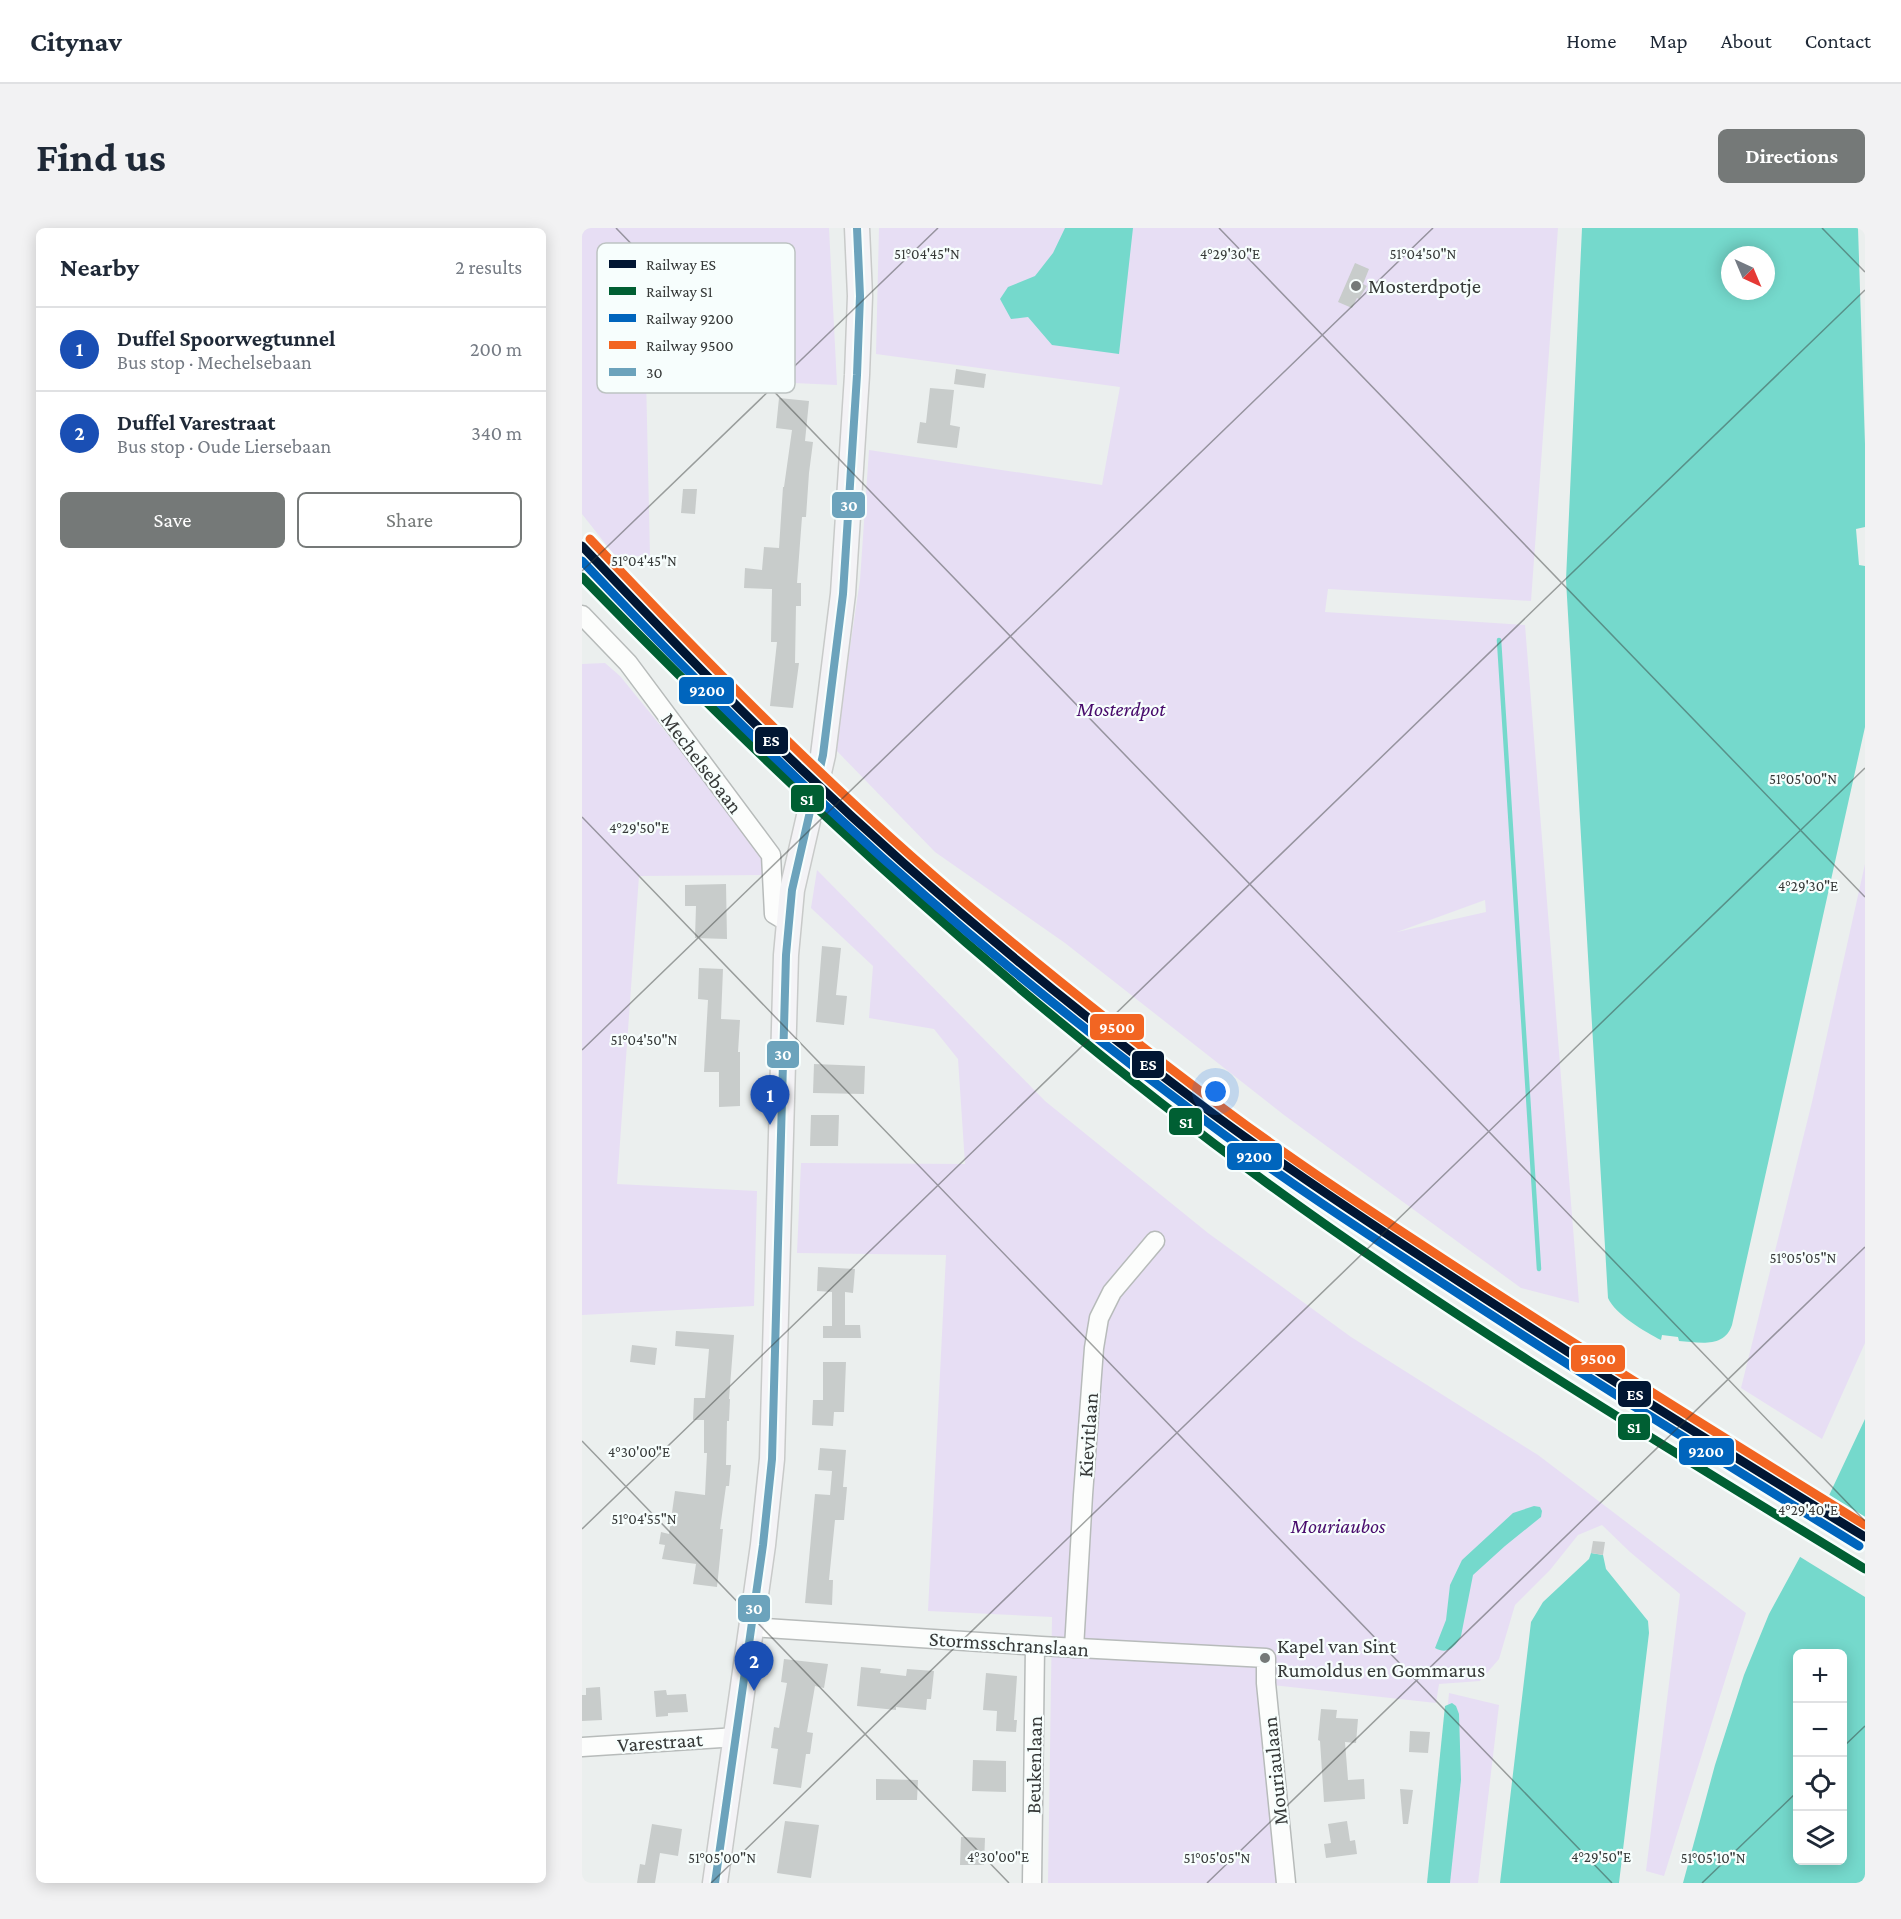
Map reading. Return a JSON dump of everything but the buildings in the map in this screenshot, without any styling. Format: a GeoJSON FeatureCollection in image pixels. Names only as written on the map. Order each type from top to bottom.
{"type":"FeatureCollection","features":[{"type":"Feature","properties":{"kind":"main road"},"geometry":{"type":"LineString","coordinates":[[715,1883],[752,1627],[772,1459],[786,955],[795,879],[823,755],[843,594],[858,375],[860,296],[857,228]]}},
{"type":"Feature","properties":{"kind":"street","name":"Mechelsebaan"},"geometry":{"type":"LineString","coordinates":[[582,615],[628,663],[771,855],[774,914],[789,923]]}},
{"type":"Feature","properties":{"kind":"street","name":"Kievitlaan"},"geometry":{"type":"LineString","coordinates":[[1074,1648],[1094,1348],[1100,1318],[1112,1292],[1155,1241]]}},
{"type":"Feature","properties":{"kind":"street","name":"Stormsschranslaan"},"geometry":{"type":"LineString","coordinates":[[752,1627],[1035,1646],[1266,1658]]}},
{"type":"Feature","properties":{"kind":"street","name":"Beukenlaan"},"geometry":{"type":"LineString","coordinates":[[1032,1883],[1035,1646]]}},
{"type":"Feature","properties":{"kind":"street","name":"Mouriaulaan"},"geometry":{"type":"LineString","coordinates":[[1266,1658],[1266,1683],[1286,1883]]}},
{"type":"Feature","properties":{"kind":"street","name":"Varestraat"},"geometry":{"type":"LineString","coordinates":[[582,1747],[737,1737]]}},
{"type":"Feature","properties":{"kind":"green space"},"geometry":{"type":"Polygon","coordinates":[[[582,228],[829,228],[837,385],[795,383],[795,243],[597,243],[597,393],[646,393],[650,556],[615,556],[582,514],[582,228]]]}},
{"type":"Feature","properties":{"kind":"green space","name":"Mosterdpot"},"geometry":{"type":"Polygon","coordinates":[[[879,228],[1558,228],[1531,601],[1328,589],[1325,612],[1525,625],[1579,1303],[1521,1288],[1284,1115],[1065,943],[935,852],[835,749],[860,580],[869,450],[1102,485],[1120,387],[876,354],[879,228]],[[1485,900],[1397,932],[1486,912],[1485,900]]]}},
{"type":"Feature","properties":{"kind":"green space"},"geometry":{"type":"Polygon","coordinates":[[[605,663],[620,676],[763,851],[768,875],[639,876],[617,1184],[757,1191],[754,1306],[582,1315],[582,664],[605,663]]]}},
{"type":"Feature","properties":{"kind":"green space"},"geometry":{"type":"Polygon","coordinates":[[[1865,864],[1865,1343],[1822,1439],[1741,1388],[1812,1102],[1865,864]]]}},
{"type":"Feature","properties":{"kind":"green space","name":"Mouriaubos"},"geometry":{"type":"Polygon","coordinates":[[[817,870],[1045,1101],[1208,1233],[1351,1337],[1538,1455],[1746,1613],[1664,1876],[1646,1871],[1680,1594],[1602,1525],[1578,1535],[1550,1570],[1515,1605],[1499,1659],[1480,1681],[1439,1684],[1436,1703],[1263,1684],[1281,1883],[1048,1883],[1052,1617],[928,1611],[946,1255],[797,1253],[801,1163],[965,1164],[958,1059],[934,1029],[869,1018],[873,966],[811,908],[817,870]]]}},
{"type":"Feature","properties":{"kind":"green space"},"geometry":{"type":"Polygon","coordinates":[[[1449,1693],[1499,1705],[1478,1883],[1431,1883],[1449,1693]]]}},
{"type":"Feature","properties":{"kind":"water"},"geometry":{"type":"Polygon","coordinates":[[[1065,228],[1133,228],[1119,354],[1052,345],[1028,317],[1011,319],[1000,299],[1008,287],[1035,276],[1053,253],[1065,228]]]}},
{"type":"Feature","properties":{"kind":"water"},"geometry":{"type":"Polygon","coordinates":[[[1582,228],[1858,228],[1865,444],[1865,527],[1856,529],[1859,565],[1865,566],[1865,727],[1732,1325],[1728,1333],[1717,1341],[1702,1343],[1679,1341],[1678,1337],[1662,1335],[1661,1340],[1624,1316],[1608,1298],[1566,580],[1582,228]]]}},
{"type":"Feature","properties":{"kind":"water"},"geometry":{"type":"Polygon","coordinates":[[[1865,1419],[1865,1883],[1683,1883],[1715,1765],[1744,1675],[1769,1614],[1800,1557],[1865,1419]]]}},
{"type":"Feature","properties":{"kind":"water"},"geometry":{"type":"Polygon","coordinates":[[[1534,1506],[1540,1507],[1541,1517],[1473,1575],[1461,1636],[1456,1644],[1444,1651],[1435,1648],[1446,1620],[1450,1585],[1462,1560],[1513,1513],[1534,1506]]]}},
{"type":"Feature","properties":{"kind":"water"},"geometry":{"type":"Polygon","coordinates":[[[1591,1553],[1603,1555],[1606,1569],[1648,1621],[1649,1633],[1619,1883],[1500,1883],[1531,1622],[1543,1602],[1589,1559],[1591,1553]]]}},
{"type":"Feature","properties":{"kind":"water"},"geometry":{"type":"Polygon","coordinates":[[[1452,1703],[1459,1714],[1461,1780],[1450,1883],[1427,1883],[1445,1706],[1452,1703]]]}},
{"type":"Feature","properties":{"kind":"pier"},"geometry":{"type":"Polygon","coordinates":[[[1824,1499],[1865,1525],[1865,1597],[1797,1555],[1824,1499]]]}},
{"type":"Feature","properties":{"kind":"waterway"},"geometry":{"type":"LineString","coordinates":[[1499,640],[1539,1269]]}},
{"type":"Feature","properties":{"kind":"rail line","name":"9500"},"geometry":{"type":"LineString","coordinates":[[590,539],[719,673],[854,804],[989,923],[1176,1073],[1251,1129],[1361,1205],[1602,1361],[1865,1525]]}},
{"type":"Feature","properties":{"kind":"rail line","name":"ES"},"geometry":{"type":"LineString","coordinates":[[582,546],[744,713],[850,815],[1004,950],[1165,1078],[1275,1158],[1415,1253],[1706,1439],[1865,1537]]}},
{"type":"Feature","properties":{"kind":"rail line","name":"9200"},"geometry":{"type":"LineString","coordinates":[[582,561],[709,693],[885,861],[1022,978],[1116,1053],[1238,1145],[1349,1222],[1592,1379],[1859,1546]]}},
{"type":"Feature","properties":{"kind":"rail line","name":"S1"},"geometry":{"type":"LineString","coordinates":[[582,577],[744,739],[912,895],[998,970],[1175,1114],[1340,1235],[1487,1334],[1865,1569]]}},
{"type":"Feature","properties":{"kind":"transit line","name":"30"},"geometry":{"type":"LineString","coordinates":[[715,1883],[763,1545],[772,1459],[786,955],[792,890],[823,755],[843,594],[857,375],[860,296],[857,228]]}},
{"type":"Feature","properties":{"kind":"place","name":"Mosterdpotje"},"geometry":{"type":"Point","coordinates":[1356,286]}},
{"type":"Feature","properties":{"kind":"place","name":"Duffel Spoorwegtunnel"},"geometry":{"type":"Point","coordinates":[770,1125]}},
{"type":"Feature","properties":{"kind":"place","name":"Kapel van Sint Rumoldus en Gommarus"},"geometry":{"type":"Point","coordinates":[1265,1658]}},
{"type":"Feature","properties":{"kind":"place","name":"Duffel Varestraat"},"geometry":{"type":"Point","coordinates":[754,1691]}}]}
